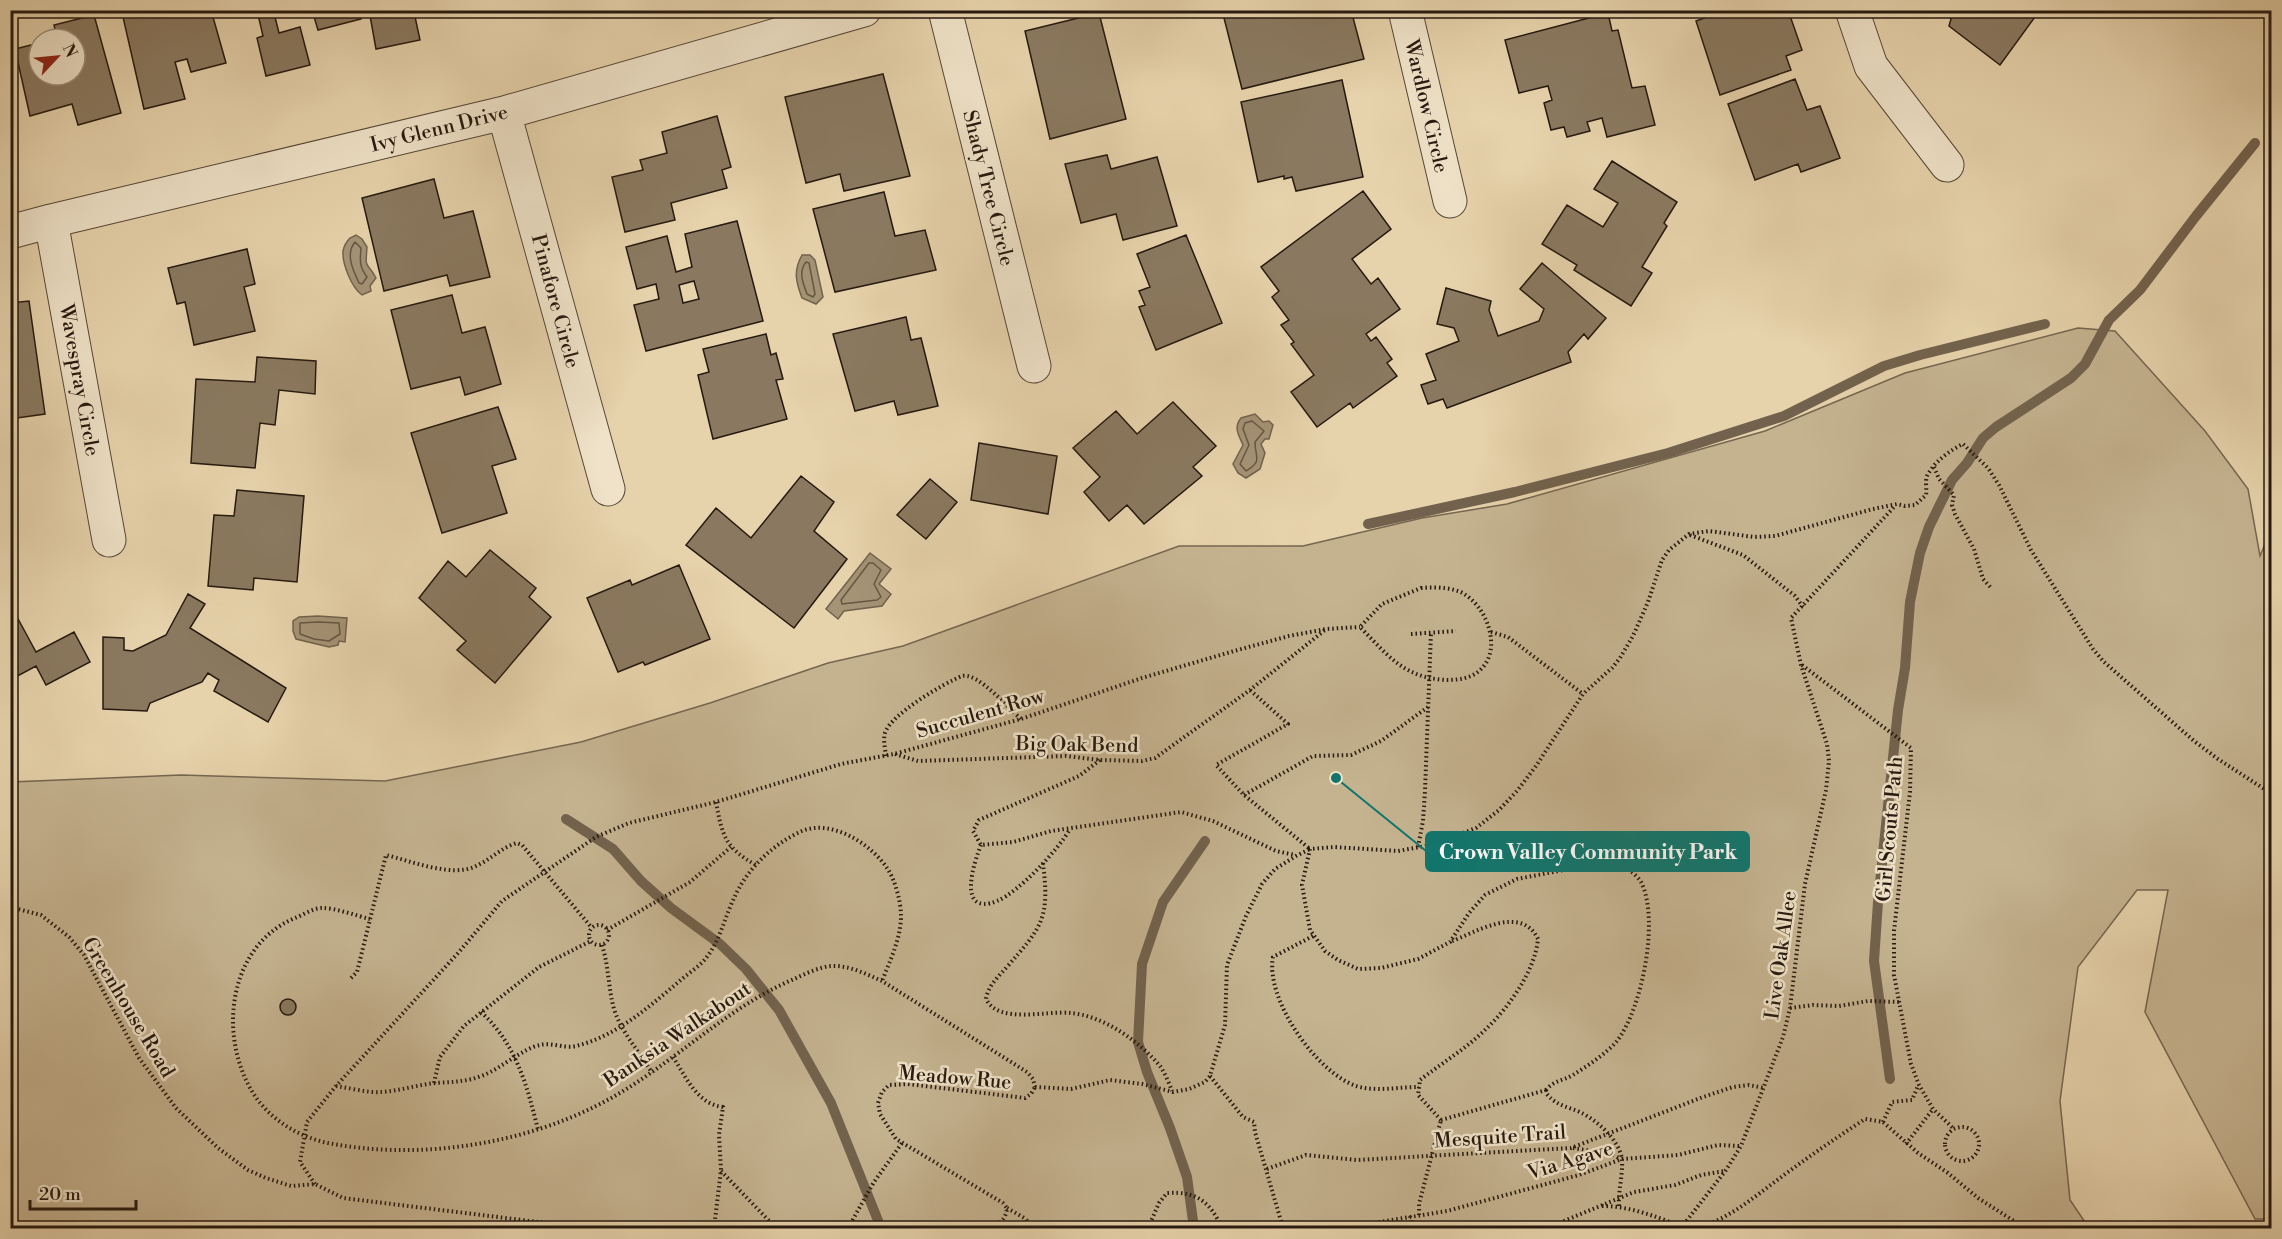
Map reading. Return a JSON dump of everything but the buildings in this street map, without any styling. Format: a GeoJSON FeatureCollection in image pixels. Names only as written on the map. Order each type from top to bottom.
{"type":"FeatureCollection","features":[{"type":"Feature","properties":{"kind":"street","name":"Ivy Glenn Drive"},"geometry":{"type":"LineString","coordinates":[[10,232],[51,220],[504,112],[864,10]]}},
{"type":"Feature","properties":{"kind":"street","name":"Shady Tree Circle"},"geometry":{"type":"LineString","coordinates":[[945,10],[1034,366]]}},
{"type":"Feature","properties":{"kind":"street","name":"Wardlow Circle"},"geometry":{"type":"LineString","coordinates":[[1405,10],[1450,201]]}},
{"type":"Feature","properties":{"kind":"street"},"geometry":{"type":"LineString","coordinates":[[1852,10],[1871,66],[1947,165]]}},
{"type":"Feature","properties":{"kind":"street","name":"Pinafore Circle"},"geometry":{"type":"LineString","coordinates":[[504,112],[608,489]]}},
{"type":"Feature","properties":{"kind":"street","name":"Wavespray Circle"},"geometry":{"type":"LineString","coordinates":[[51,220],[109,540]]}},
{"type":"Feature","properties":{"kind":"path"},"geometry":{"type":"LineString","coordinates":[[1035,1087],[1071,1089],[1110,1080],[1142,1084],[1173,1092],[1189,1089],[1205,1082],[1210,1076],[1225,1025],[1227,964],[1246,916],[1262,884],[1275,869],[1310,849],[1334,847],[1398,851],[1431,845],[1476,828],[1499,810],[1517,791],[1583,694],[1620,658],[1648,602],[1662,560],[1669,550],[1689,534],[1709,531],[1754,537],[1775,536],[1897,504],[1915,505],[1926,495],[1926,478],[1934,466],[1953,449],[1964,444],[1988,468],[1999,485],[2031,550],[2093,649],[2104,662],[2194,741],[2271,794]]}},
{"type":"Feature","properties":{"kind":"path"},"geometry":{"type":"LineString","coordinates":[[1934,466],[1943,483],[1954,495],[1952,505],[1955,514],[1974,549],[1983,579],[1992,589]]}},
{"type":"Feature","properties":{"kind":"path"},"geometry":{"type":"LineString","coordinates":[[1801,665],[1791,618],[1897,504]]}},
{"type":"Feature","properties":{"kind":"path"},"geometry":{"type":"LineString","coordinates":[[1689,534],[1743,555],[1795,596],[1803,607]]}},
{"type":"Feature","properties":{"kind":"path"},"geometry":{"type":"LineString","coordinates":[[1421,588],[1446,588],[1461,592],[1476,604],[1487,620],[1491,632],[1491,650],[1484,665],[1472,675],[1459,679],[1429,677],[1412,672],[1392,659],[1360,627],[1382,604],[1403,594],[1421,588]]}},
{"type":"Feature","properties":{"kind":"path","name":"Succulent Row"},"geometry":{"type":"LineString","coordinates":[[303,1136],[307,1122],[336,1086],[502,902],[608,831],[629,823],[716,802],[841,764],[894,754],[1021,719],[1142,678],[1289,636],[1326,629],[1360,627]]}},
{"type":"Feature","properties":{"kind":"path","name":"Big Oak Bend"},"geometry":{"type":"LineString","coordinates":[[894,754],[918,761],[1066,756],[1142,761],[1155,758],[1250,690],[1326,629]]}},
{"type":"Feature","properties":{"kind":"path"},"geometry":{"type":"LineString","coordinates":[[1410,634],[1456,631]]}},
{"type":"Feature","properties":{"kind":"path"},"geometry":{"type":"LineString","coordinates":[[1418,847],[1423,821],[1431,632]]}},
{"type":"Feature","properties":{"kind":"path"},"geometry":{"type":"LineString","coordinates":[[1491,632],[1508,637],[1583,694]]}},
{"type":"Feature","properties":{"kind":"path","name":"Girl Scouts Path"},"geometry":{"type":"LineString","coordinates":[[1801,665],[1911,748],[1910,792],[1894,931],[1894,975],[1911,1064],[1918,1085],[1933,1109],[1954,1129]]}},
{"type":"Feature","properties":{"kind":"path","name":"Live Oak Allee"},"geometry":{"type":"LineString","coordinates":[[1682,1228],[1726,1170],[1741,1146],[1783,1037],[1790,1008],[1805,884],[1826,790],[1829,761],[1827,744],[1801,665]]}},
{"type":"Feature","properties":{"kind":"path"},"geometry":{"type":"LineString","coordinates":[[886,756],[885,731],[894,719],[928,693],[962,676],[977,678],[1021,719]]}},
{"type":"Feature","properties":{"kind":"path"},"geometry":{"type":"LineString","coordinates":[[1250,690],[1288,724],[1216,765],[1244,795],[1310,849]]}},
{"type":"Feature","properties":{"kind":"path"},"geometry":{"type":"LineString","coordinates":[[1244,795],[1313,756],[1351,755],[1381,741],[1428,707]]}},
{"type":"Feature","properties":{"kind":"path"},"geometry":{"type":"LineString","coordinates":[[981,845],[973,831],[979,820],[1079,776],[1100,760]]}},
{"type":"Feature","properties":{"kind":"path"},"geometry":{"type":"LineString","coordinates":[[716,802],[721,825],[731,847],[756,865]]}},
{"type":"Feature","properties":{"kind":"path"},"geometry":{"type":"LineString","coordinates":[[981,845],[1013,842],[1051,831],[1181,812],[1213,821],[1276,851],[1296,856]]}},
{"type":"Feature","properties":{"kind":"path"},"geometry":{"type":"LineString","coordinates":[[336,1086],[379,1092],[434,1083],[456,1083],[481,1076],[538,1045],[575,1046],[602,1037],[621,1027],[706,958],[747,874],[789,838],[804,830],[820,826],[844,832],[868,848],[887,868],[897,894],[901,916],[897,941],[882,981]]}},
{"type":"Feature","properties":{"kind":"path"},"geometry":{"type":"LineString","coordinates":[[981,845],[972,868],[970,886],[978,902],[984,904],[998,901],[1043,863],[1062,844],[1070,829]]}},
{"type":"Feature","properties":{"kind":"path"},"geometry":{"type":"LineString","coordinates":[[351,978],[357,972],[386,855],[450,871],[463,871],[517,843],[522,845],[592,928]]}},
{"type":"Feature","properties":{"kind":"path"},"geometry":{"type":"LineString","coordinates":[[608,930],[690,882],[731,847]]}},
{"type":"Feature","properties":{"kind":"path"},"geometry":{"type":"LineString","coordinates":[[1310,849],[1302,885],[1310,930],[1325,951],[1358,969],[1381,968],[1418,959],[1450,942],[1493,925],[1510,921],[1529,926],[1538,939],[1530,966],[1513,998],[1486,1029],[1420,1080],[1418,1095],[1441,1120]]}},
{"type":"Feature","properties":{"kind":"path"},"geometry":{"type":"LineString","coordinates":[[1043,863],[1046,900],[1044,914],[1026,945],[987,992],[986,999],[989,1005],[996,1011],[1023,1015],[1071,1012],[1112,1026],[1155,1061],[1173,1092]]}},
{"type":"Feature","properties":{"kind":"path"},"geometry":{"type":"LineString","coordinates":[[1441,1120],[1546,1090],[1552,1083],[1571,1076],[1616,1042],[1632,1015],[1648,956],[1646,893],[1640,879],[1628,869],[1569,868],[1517,879],[1485,895],[1469,913],[1450,942]]}},
{"type":"Feature","properties":{"kind":"path","name":"Greenhouse Road"},"geometry":{"type":"LineString","coordinates":[[10,907],[41,915],[69,937],[84,956],[138,1059],[176,1108],[233,1161],[266,1178],[291,1186],[315,1184],[344,1198],[587,1228]]}},
{"type":"Feature","properties":{"kind":"path"},"geometry":{"type":"LineString","coordinates":[[315,1184],[300,1162],[303,1136],[286,1125],[256,1097],[240,1065],[233,1019],[238,984],[250,954],[260,942],[284,922],[322,908],[370,919]]}},
{"type":"Feature","properties":{"kind":"path"},"geometry":{"type":"LineString","coordinates":[[602,945],[591,941],[589,934],[592,928],[601,925],[608,930]]}},
{"type":"Feature","properties":{"kind":"path"},"geometry":{"type":"LineString","coordinates":[[602,945],[608,938],[608,930]]}},
{"type":"Feature","properties":{"kind":"path"},"geometry":{"type":"LineString","coordinates":[[1314,936],[1274,957],[1272,966],[1273,984],[1296,1030],[1312,1052],[1331,1071],[1353,1085],[1372,1090],[1419,1087]]}},
{"type":"Feature","properties":{"kind":"path"},"geometry":{"type":"LineString","coordinates":[[434,1083],[440,1057],[464,1026],[538,967],[591,941]]}},
{"type":"Feature","properties":{"kind":"path"},"geometry":{"type":"LineString","coordinates":[[602,945],[609,964],[608,979],[614,1010],[621,1027],[652,1073]]}},
{"type":"Feature","properties":{"kind":"path","name":"Banksia Walkabout"},"geometry":{"type":"LineString","coordinates":[[303,1136],[326,1143],[375,1149],[436,1149],[500,1142],[538,1130],[595,1107],[652,1073],[748,1002],[772,988],[828,966],[842,966],[882,981],[1028,1072],[1035,1087]]}},
{"type":"Feature","properties":{"kind":"path"},"geometry":{"type":"LineString","coordinates":[[1790,1008],[1813,1005],[1839,1006],[1868,1001],[1899,1002]]}},
{"type":"Feature","properties":{"kind":"path"},"geometry":{"type":"LineString","coordinates":[[481,1012],[503,1035],[516,1057],[538,1130]]}},
{"type":"Feature","properties":{"kind":"path"},"geometry":{"type":"LineString","coordinates":[[673,1058],[700,1097],[713,1106],[723,1107],[718,1135],[721,1170],[714,1228]]}},
{"type":"Feature","properties":{"kind":"path"},"geometry":{"type":"LineString","coordinates":[[1210,1076],[1243,1117],[1254,1122],[1282,1228]]}},
{"type":"Feature","properties":{"kind":"path","name":"Meadow Rue"},"geometry":{"type":"LineString","coordinates":[[1032,1228],[1026,1219],[1007,1208],[1003,1203],[902,1143],[880,1114],[878,1103],[882,1092],[889,1085],[908,1084],[1025,1098],[1035,1087]]}},
{"type":"Feature","properties":{"kind":"path","name":"Mesquite Trail"},"geometry":{"type":"LineString","coordinates":[[1267,1169],[1306,1155],[1357,1160],[1571,1148],[1733,1087],[1749,1085],[1764,1088]]}},
{"type":"Feature","properties":{"kind":"path"},"geometry":{"type":"LineString","coordinates":[[1883,1122],[1892,1102],[1912,1100],[1918,1085]]}},
{"type":"Feature","properties":{"kind":"path"},"geometry":{"type":"LineString","coordinates":[[1546,1090],[1553,1102],[1572,1109],[1595,1122],[1616,1140],[1622,1159],[1619,1206]]}},
{"type":"Feature","properties":{"kind":"path"},"geometry":{"type":"LineString","coordinates":[[1906,1144],[1933,1109]]}},
{"type":"Feature","properties":{"kind":"path"},"geometry":{"type":"LineString","coordinates":[[1696,1228],[1710,1224],[1738,1209],[1831,1140],[1865,1119],[1883,1122],[1906,1144],[1948,1173],[1978,1198],[2025,1228]]}},
{"type":"Feature","properties":{"kind":"path"},"geometry":{"type":"LineString","coordinates":[[1419,1215],[1419,1204],[1441,1120]]}},
{"type":"Feature","properties":{"kind":"path"},"geometry":{"type":"LineString","coordinates":[[1954,1129],[1970,1129],[1977,1137],[1976,1153],[1968,1160],[1951,1158],[1945,1148],[1946,1137],[1954,1129]]}},
{"type":"Feature","properties":{"kind":"path"},"geometry":{"type":"LineString","coordinates":[[848,1228],[874,1182],[902,1143]]}},
{"type":"Feature","properties":{"kind":"path","name":"Via Agave"},"geometry":{"type":"LineString","coordinates":[[1343,1228],[1448,1211],[1579,1175],[1622,1159],[1678,1155],[1718,1145],[1741,1146]]}},
{"type":"Feature","properties":{"kind":"path"},"geometry":{"type":"LineString","coordinates":[[1571,1148],[1611,1154],[1622,1159]]}},
{"type":"Feature","properties":{"kind":"path"},"geometry":{"type":"LineString","coordinates":[[721,1170],[776,1228]]}},
{"type":"Feature","properties":{"kind":"path"},"geometry":{"type":"LineString","coordinates":[[1547,1228],[1634,1192],[1675,1185],[1701,1175],[1726,1170]]}},
{"type":"Feature","properties":{"kind":"path"},"geometry":{"type":"LineString","coordinates":[[1148,1228],[1159,1203],[1167,1193],[1179,1192],[1200,1198],[1222,1228]]}},
{"type":"Feature","properties":{"kind":"path"},"geometry":{"type":"LineString","coordinates":[[1598,1206],[1619,1206],[1654,1215],[1682,1228]]}},
{"type":"Feature","properties":{"kind":"path"},"geometry":{"type":"LineString","coordinates":[[973,1228],[1002,1222],[1007,1208]]}},
{"type":"Feature","properties":{"kind":"path"},"geometry":{"type":"LineString","coordinates":[[1410,1216],[1413,1228]]}},
{"type":"Feature","properties":{"kind":"path"},"geometry":{"type":"LineString","coordinates":[[1297,1228],[1334,1228]]}},
{"type":"Feature","properties":{"kind":"shaded area"},"geometry":{"type":"Polygon","coordinates":[[[2078,328],[2115,331],[2205,431],[2248,489],[2260,556],[2271,530],[2271,1219],[2255,1219],[2145,1012],[2168,890],[2137,890],[2078,967],[2060,1101],[2070,1200],[2089,1228],[11,1228],[11,782],[181,775],[385,781],[581,742],[710,703],[828,663],[903,646],[1179,546],[1303,546],[1422,518],[1507,504],[1765,431],[1905,373],[2078,328]]]}},
{"type":"Feature","properties":{"kind":"water"},"geometry":{"type":"Polygon","coordinates":[[[356,235],[367,247],[366,263],[376,278],[370,286],[371,291],[362,295],[351,281],[343,256],[343,249],[347,242],[356,235]]]}},
{"type":"Feature","properties":{"kind":"water"},"geometry":{"type":"Polygon","coordinates":[[[802,255],[810,255],[815,260],[823,297],[816,304],[802,298],[798,287],[796,271],[802,255]]]}},
{"type":"Feature","properties":{"kind":"water"},"geometry":{"type":"Polygon","coordinates":[[[1255,414],[1263,422],[1269,421],[1273,425],[1269,439],[1265,439],[1261,444],[1265,453],[1260,469],[1246,478],[1238,473],[1233,464],[1243,445],[1237,432],[1237,425],[1241,418],[1255,414]]]}},
{"type":"Feature","properties":{"kind":"water"},"geometry":{"type":"Polygon","coordinates":[[[870,553],[891,569],[879,584],[891,594],[882,606],[844,611],[838,619],[826,609],[870,553]]]}},
{"type":"Feature","properties":{"kind":"water"},"geometry":{"type":"Polygon","coordinates":[[[299,617],[347,618],[345,642],[339,641],[338,645],[329,647],[296,639],[293,621],[299,617]]]}},
{"type":"Feature","properties":{"kind":"waterway"},"geometry":{"type":"LineString","coordinates":[[1890,1079],[1874,961],[1878,902],[1898,710],[1905,668],[1910,602],[1920,553],[1929,527],[1952,480],[1967,463],[1983,438],[2071,378],[2085,364],[2109,320],[2140,290],[2255,143]]}},
{"type":"Feature","properties":{"kind":"waterway"},"geometry":{"type":"LineString","coordinates":[[1368,524],[1515,492],[1668,453],[1784,416],[1884,366],[2045,324]]}},
{"type":"Feature","properties":{"kind":"waterway"},"geometry":{"type":"LineString","coordinates":[[566,819],[613,849],[641,881],[671,908],[720,944],[746,969],[779,1010],[831,1103],[881,1228]]}},
{"type":"Feature","properties":{"kind":"waterway"},"geometry":{"type":"LineString","coordinates":[[1194,1228],[1187,1177],[1138,1042],[1142,964],[1163,902],[1205,841]]}},
{"type":"Feature","properties":{"kind":"place","name":"Crown Valley Community Park"},"geometry":{"type":"Point","coordinates":[1336,778]}}]}
